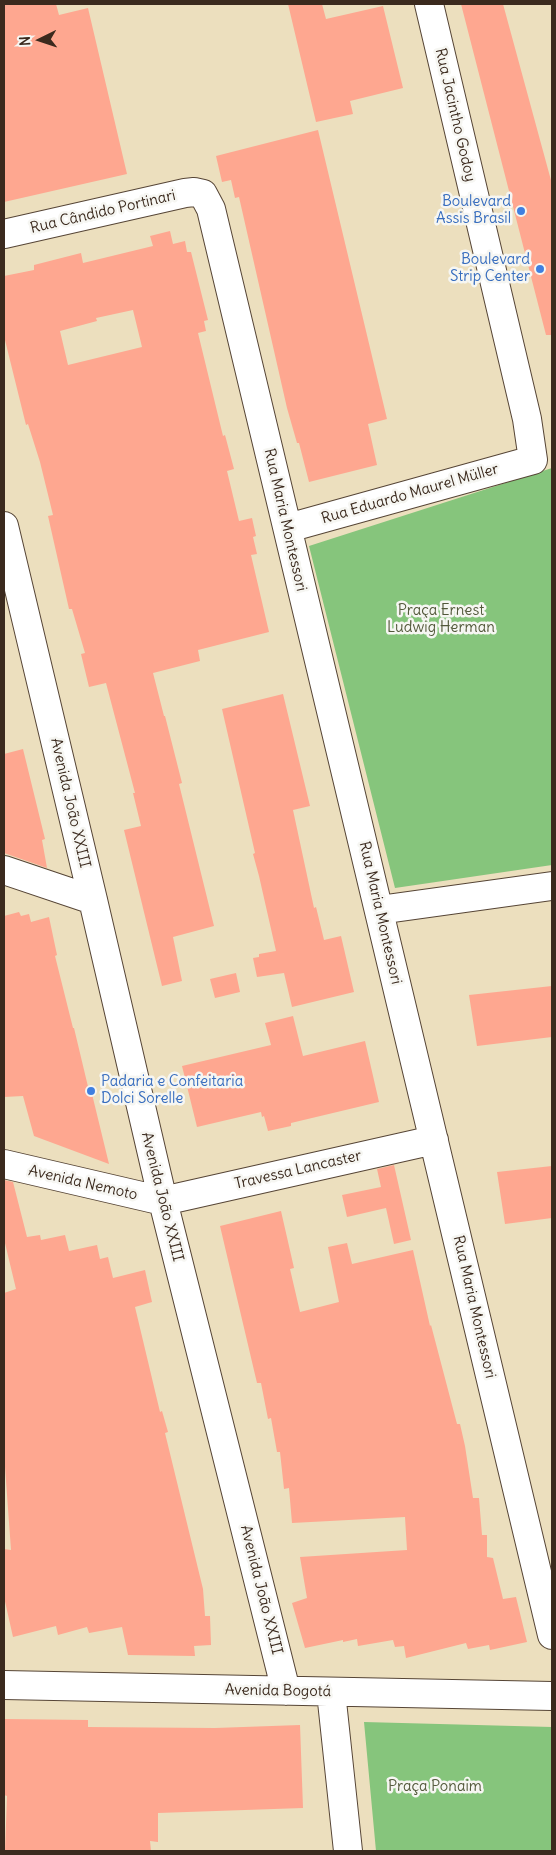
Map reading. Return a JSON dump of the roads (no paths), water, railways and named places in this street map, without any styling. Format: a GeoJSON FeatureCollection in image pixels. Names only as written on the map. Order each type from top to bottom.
{"type":"FeatureCollection","features":[{"type":"Feature","properties":{"kind":"street","name":"Rua Jacintho Godoy"},"geometry":{"type":"LineString","coordinates":[[429,4],[527,419],[533,460]]}},
{"type":"Feature","properties":{"kind":"street","name":"Rua Cândido Portinari"},"geometry":{"type":"LineString","coordinates":[[4,234],[185,193],[203,194]]}},
{"type":"Feature","properties":{"kind":"street","name":"Rua Maria Montessori"},"geometry":{"type":"LineString","coordinates":[[203,194],[211,209],[552,1635]]}},
{"type":"Feature","properties":{"kind":"street","name":"Rua Eduardo Maurel Müller"},"geometry":{"type":"LineString","coordinates":[[288,528],[533,460]]}},
{"type":"Feature","properties":{"kind":"street","name":"Avenida João XXIII"},"geometry":{"type":"LineString","coordinates":[[4,526],[162,1201],[286,1691]]}},
{"type":"Feature","properties":{"kind":"street"},"geometry":{"type":"LineString","coordinates":[[4,870],[93,900]]}},
{"type":"Feature","properties":{"kind":"street"},"geometry":{"type":"LineString","coordinates":[[379,910],[552,886]]}},
{"type":"Feature","properties":{"kind":"street","name":"Travessa Lancaster"},"geometry":{"type":"LineString","coordinates":[[162,1201],[434,1140]]}},
{"type":"Feature","properties":{"kind":"street","name":"Avenida Nemoto"},"geometry":{"type":"LineString","coordinates":[[4,1164],[162,1201]]}},
{"type":"Feature","properties":{"kind":"street","name":"Avenida Bogotá"},"geometry":{"type":"LineString","coordinates":[[4,1684],[552,1696]]}},
{"type":"Feature","properties":{"kind":"street"},"geometry":{"type":"LineString","coordinates":[[331,1692],[348,1851]]}},
{"type":"Feature","properties":{"kind":"place","name":"Boulevard Assis Brasil"},"geometry":{"type":"Point","coordinates":[521,211]}},
{"type":"Feature","properties":{"kind":"place","name":"Boulevard Strip Center"},"geometry":{"type":"Point","coordinates":[540,269]}},
{"type":"Feature","properties":{"kind":"place","name":"Padaria e Confeitaria Dolci Sorelle"},"geometry":{"type":"Point","coordinates":[91,1091]}},
{"type":"Feature","properties":{"kind":"park label","name":"Praça Ernest Ludwig Herman"},"geometry":{"type":"Point","coordinates":[441,620]}},
{"type":"Feature","properties":{"kind":"park label","name":"Praça Ponaim"},"geometry":{"type":"Point","coordinates":[435,1787]}}]}
